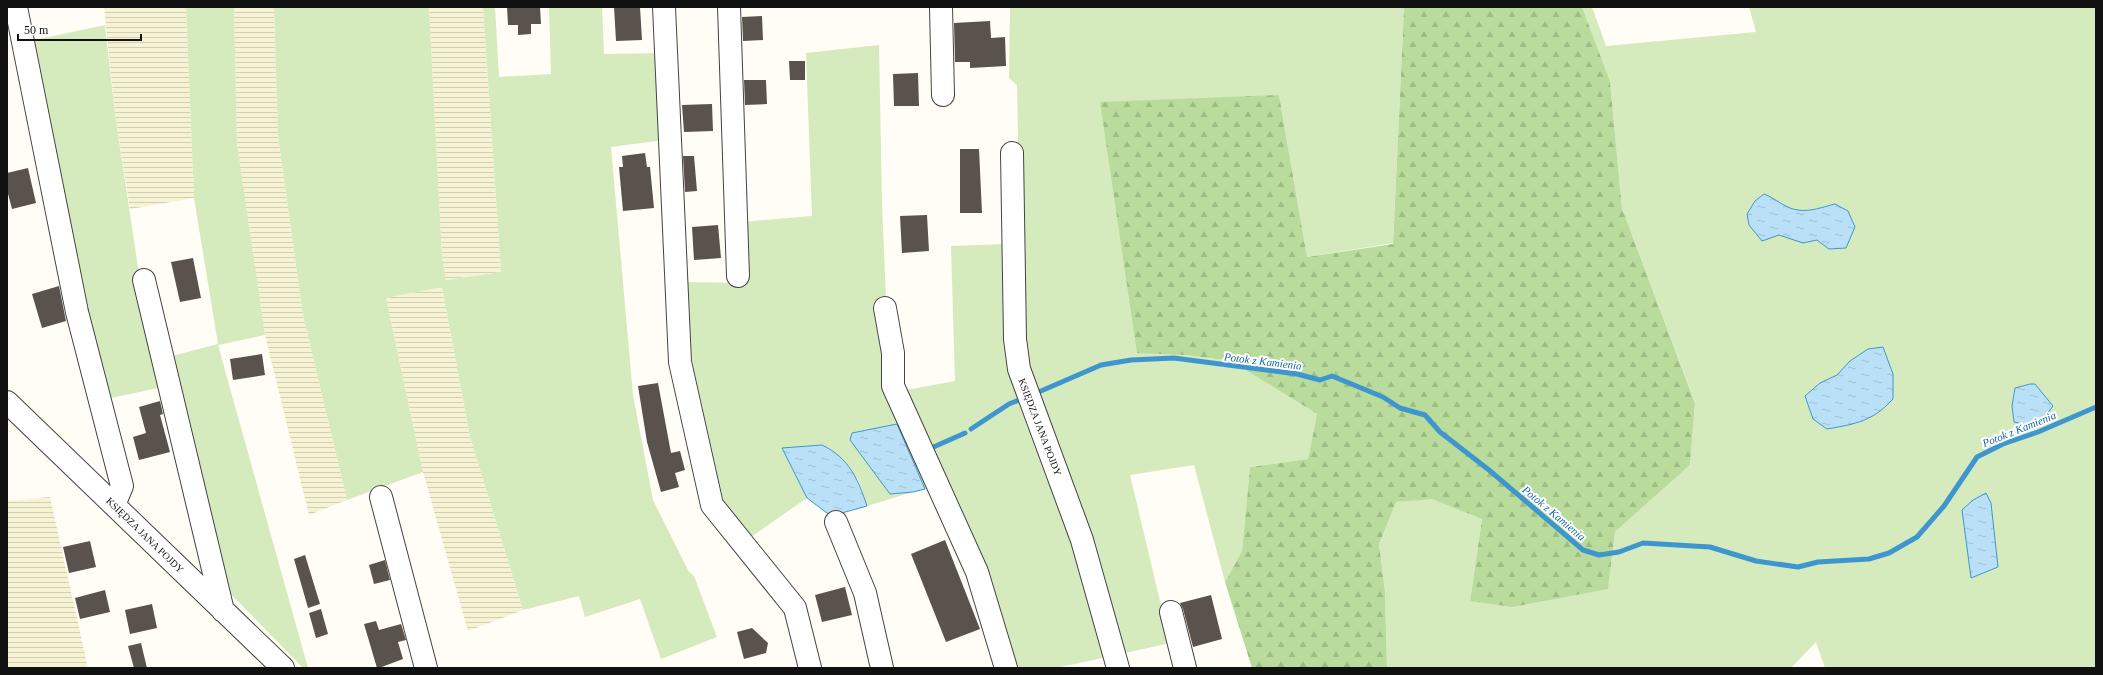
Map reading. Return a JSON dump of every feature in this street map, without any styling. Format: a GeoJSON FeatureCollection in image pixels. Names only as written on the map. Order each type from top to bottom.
{"type":"FeatureCollection","features":[{"type":"Feature","properties":{"kind":"street"},"geometry":{"type":"LineString","coordinates":[[16,7],[76,312],[122,486],[114,505]]}},
{"type":"Feature","properties":{"kind":"street"},"geometry":{"type":"LineString","coordinates":[[664,7],[680,362],[712,505],[795,608],[810,668]]}},
{"type":"Feature","properties":{"kind":"street"},"geometry":{"type":"LineString","coordinates":[[729,7],[738,276]]}},
{"type":"Feature","properties":{"kind":"street"},"geometry":{"type":"LineString","coordinates":[[941,7],[943,95]]}},
{"type":"Feature","properties":{"kind":"street","name":"KSIĘDZA JANA POJDY"},"geometry":{"type":"LineString","coordinates":[[1012,153],[1015,339],[1019,369],[1082,540],[1118,668]]}},
{"type":"Feature","properties":{"kind":"street"},"geometry":{"type":"LineString","coordinates":[[144,280],[223,611]]}},
{"type":"Feature","properties":{"kind":"street"},"geometry":{"type":"LineString","coordinates":[[885,308],[893,354],[893,386],[977,572],[1006,668]]}},
{"type":"Feature","properties":{"kind":"street","name":"KSIĘDZA JANA POJDY"},"geometry":{"type":"LineString","coordinates":[[7,402],[283,668]]}},
{"type":"Feature","properties":{"kind":"street"},"geometry":{"type":"LineString","coordinates":[[381,497],[426,668]]}},
{"type":"Feature","properties":{"kind":"street"},"geometry":{"type":"LineString","coordinates":[[836,522],[865,593],[882,668]]}},
{"type":"Feature","properties":{"kind":"street"},"geometry":{"type":"LineString","coordinates":[[1171,612],[1185,668]]}},
{"type":"Feature","properties":{"kind":"shaded area"},"geometry":{"type":"Polygon","coordinates":[[[104,7],[186,7],[194,198],[130,209],[115,114],[104,7]]]}},
{"type":"Feature","properties":{"kind":"shaded area"},"geometry":{"type":"Polygon","coordinates":[[[234,7],[274,7],[278,136],[303,315],[347,500],[309,515],[265,335],[243,194],[237,144],[234,7]]]}},
{"type":"Feature","properties":{"kind":"shaded area"},"geometry":{"type":"Polygon","coordinates":[[[429,7],[483,7],[501,272],[446,280],[442,256],[429,7]]]}},
{"type":"Feature","properties":{"kind":"shaded area"},"geometry":{"type":"Polygon","coordinates":[[[442,287],[470,437],[523,610],[468,631],[423,472],[386,298],[442,287]]]}},
{"type":"Feature","properties":{"kind":"shaded area"},"geometry":{"type":"Polygon","coordinates":[[[50,497],[88,668],[7,668],[7,501],[50,497]]]}},
{"type":"Feature","properties":{"kind":"green space"},"geometry":{"type":"Polygon","coordinates":[[[186,7],[234,7],[237,144],[265,335],[218,345],[308,668],[303,668],[221,584],[168,357],[218,344],[194,198],[186,7]]]}},
{"type":"Feature","properties":{"kind":"green space"},"geometry":{"type":"Polygon","coordinates":[[[274,7],[429,7],[442,256],[446,280],[501,272],[483,7],[495,7],[499,77],[551,74],[549,7],[602,7],[604,54],[662,53],[664,140],[611,147],[633,395],[653,500],[689,572],[694,576],[717,637],[661,659],[640,599],[585,617],[579,596],[523,610],[470,437],[442,287],[386,298],[423,472],[347,500],[303,315],[278,136],[274,7]]]}},
{"type":"Feature","properties":{"kind":"green space"},"geometry":{"type":"Polygon","coordinates":[[[1010,7],[1404,7],[1393,243],[1307,257],[1279,95],[1186,355],[1231,361],[1317,414],[1308,459],[1250,467],[1242,551],[1225,582],[1194,465],[1130,475],[1170,643],[1121,654],[1030,377],[1022,339],[1017,85],[1009,78],[1010,7]]]}},
{"type":"Feature","properties":{"kind":"green space"},"geometry":{"type":"Polygon","coordinates":[[[1404,7],[1582,7],[1610,81],[1622,208],[1695,403],[1690,465],[1615,532],[1608,589],[1512,607],[1470,601],[1482,519],[1432,499],[1396,502],[1379,544],[1385,591],[1387,668],[1252,668],[1225,582],[1242,551],[1250,467],[1308,459],[1317,414],[1231,361],[1186,355],[1137,353],[1100,102],[1279,95],[1307,257],[1393,244],[1404,7]]]}},
{"type":"Feature","properties":{"kind":"green space"},"geometry":{"type":"Polygon","coordinates":[[[1582,7],[1592,7],[1606,46],[1756,32],[1749,7],[2096,7],[2096,668],[1825,668],[1816,642],[1791,668],[1387,668],[1385,591],[1379,544],[1395,502],[1432,498],[1482,519],[1470,601],[1608,589],[1615,532],[1690,465],[1695,402],[1622,208],[1610,81],[1582,7]]]}},
{"type":"Feature","properties":{"kind":"green space"},"geometry":{"type":"Polygon","coordinates":[[[105,25],[115,114],[139,274],[162,387],[107,399],[30,41],[105,25]]]}},
{"type":"Feature","properties":{"kind":"green space"},"geometry":{"type":"Polygon","coordinates":[[[879,45],[882,203],[890,393],[955,381],[951,246],[1007,244],[1008,364],[1082,566],[1107,657],[1056,668],[1001,668],[973,579],[933,487],[925,489],[897,424],[890,494],[913,492],[867,506],[858,479],[782,448],[807,498],[748,539],[724,509],[688,363],[683,282],[742,283],[742,222],[812,216],[806,53],[879,45]]]}},
{"type":"Feature","properties":{"kind":"water"},"geometry":{"type":"Polygon","coordinates":[[[1764,194],[1785,206],[1794,209],[1812,210],[1835,204],[1848,211],[1855,227],[1846,248],[1829,249],[1817,240],[1803,243],[1779,235],[1762,241],[1749,225],[1747,214],[1755,201],[1764,194]]]}},
{"type":"Feature","properties":{"kind":"water"},"geometry":{"type":"Polygon","coordinates":[[[1883,347],[1893,374],[1893,399],[1871,417],[1847,425],[1827,429],[1813,419],[1805,396],[1820,383],[1837,375],[1850,361],[1868,349],[1883,347]]]}},
{"type":"Feature","properties":{"kind":"water"},"geometry":{"type":"Polygon","coordinates":[[[2035,384],[2053,406],[2044,418],[2031,426],[2014,422],[2012,406],[2015,388],[2035,384]]]}},
{"type":"Feature","properties":{"kind":"water"},"geometry":{"type":"Polygon","coordinates":[[[897,424],[925,489],[913,492],[890,494],[850,440],[852,433],[897,424]]]}},
{"type":"Feature","properties":{"kind":"water"},"geometry":{"type":"Polygon","coordinates":[[[822,445],[839,456],[846,463],[856,478],[867,506],[831,516],[807,498],[782,448],[822,445]]]}},
{"type":"Feature","properties":{"kind":"water"},"geometry":{"type":"Polygon","coordinates":[[[1986,493],[1991,503],[1998,567],[1971,578],[1962,510],[1973,500],[1986,493]]]}},
{"type":"Feature","properties":{"kind":"building"},"geometry":{"type":"Polygon","coordinates":[[[507,7],[540,7],[541,24],[531,24],[531,34],[518,35],[518,25],[508,25],[507,7]]]}},
{"type":"Feature","properties":{"kind":"building"},"geometry":{"type":"Polygon","coordinates":[[[614,7],[640,7],[642,40],[616,41],[614,7]]]}},
{"type":"Feature","properties":{"kind":"building"},"geometry":{"type":"Polygon","coordinates":[[[762,16],[763,40],[743,41],[742,17],[762,16]]]}},
{"type":"Feature","properties":{"kind":"building"},"geometry":{"type":"Polygon","coordinates":[[[990,21],[991,38],[1005,37],[1006,66],[970,68],[970,62],[955,62],[954,23],[990,21]]]}},
{"type":"Feature","properties":{"kind":"building"},"geometry":{"type":"Polygon","coordinates":[[[789,61],[805,61],[805,80],[790,80],[789,61]]]}},
{"type":"Feature","properties":{"kind":"building"},"geometry":{"type":"Polygon","coordinates":[[[918,73],[919,106],[894,106],[893,74],[918,73]]]}},
{"type":"Feature","properties":{"kind":"building"},"geometry":{"type":"Polygon","coordinates":[[[744,80],[766,80],[767,104],[745,105],[744,80]]]}},
{"type":"Feature","properties":{"kind":"building"},"geometry":{"type":"Polygon","coordinates":[[[712,104],[713,131],[684,132],[682,105],[712,104]]]}},
{"type":"Feature","properties":{"kind":"building"},"geometry":{"type":"Polygon","coordinates":[[[960,149],[979,149],[982,213],[960,213],[960,149]]]}},
{"type":"Feature","properties":{"kind":"building"},"geometry":{"type":"Polygon","coordinates":[[[645,153],[647,167],[650,167],[654,208],[623,211],[619,167],[623,167],[622,156],[645,153]]]}},
{"type":"Feature","properties":{"kind":"building"},"geometry":{"type":"Polygon","coordinates":[[[683,156],[694,156],[697,191],[685,192],[683,156]]]}},
{"type":"Feature","properties":{"kind":"building"},"geometry":{"type":"Polygon","coordinates":[[[28,168],[36,203],[12,209],[7,190],[7,173],[28,168]]]}},
{"type":"Feature","properties":{"kind":"building"},"geometry":{"type":"Polygon","coordinates":[[[927,215],[929,251],[902,253],[900,216],[927,215]]]}},
{"type":"Feature","properties":{"kind":"building"},"geometry":{"type":"Polygon","coordinates":[[[718,225],[721,258],[694,260],[692,227],[718,225]]]}},
{"type":"Feature","properties":{"kind":"building"},"geometry":{"type":"Polygon","coordinates":[[[193,258],[201,298],[180,302],[171,262],[193,258]]]}},
{"type":"Feature","properties":{"kind":"building"},"geometry":{"type":"Polygon","coordinates":[[[59,286],[66,321],[42,328],[32,294],[59,286]]]}},
{"type":"Feature","properties":{"kind":"building"},"geometry":{"type":"Polygon","coordinates":[[[262,354],[265,375],[233,380],[230,359],[262,354]]]}},
{"type":"Feature","properties":{"kind":"building"},"geometry":{"type":"Polygon","coordinates":[[[658,383],[671,453],[680,451],[685,470],[675,473],[679,487],[661,492],[647,442],[638,386],[658,383]]]}},
{"type":"Feature","properties":{"kind":"building"},"geometry":{"type":"Polygon","coordinates":[[[160,401],[163,414],[160,415],[170,452],[139,460],[133,437],[146,433],[139,407],[160,401]]]}},
{"type":"Feature","properties":{"kind":"building"},"geometry":{"type":"Polygon","coordinates":[[[945,540],[980,629],[946,642],[911,554],[945,540]]]}},
{"type":"Feature","properties":{"kind":"building"},"geometry":{"type":"Polygon","coordinates":[[[90,541],[96,567],[69,573],[63,547],[90,541]]]}},
{"type":"Feature","properties":{"kind":"building"},"geometry":{"type":"Polygon","coordinates":[[[305,555],[320,604],[308,608],[294,559],[305,555]]]}},
{"type":"Feature","properties":{"kind":"building"},"geometry":{"type":"Polygon","coordinates":[[[385,560],[390,580],[374,584],[369,565],[385,560]]]}},
{"type":"Feature","properties":{"kind":"building"},"geometry":{"type":"Polygon","coordinates":[[[845,587],[852,615],[822,622],[815,595],[845,587]]]}},
{"type":"Feature","properties":{"kind":"building"},"geometry":{"type":"Polygon","coordinates":[[[105,590],[110,612],[80,619],[75,598],[105,590]]]}},
{"type":"Feature","properties":{"kind":"building"},"geometry":{"type":"Polygon","coordinates":[[[1211,595],[1222,639],[1193,647],[1180,603],[1211,595]]]}},
{"type":"Feature","properties":{"kind":"building"},"geometry":{"type":"Polygon","coordinates":[[[152,604],[157,628],[130,634],[125,610],[152,604]]]}},
{"type":"Feature","properties":{"kind":"building"},"geometry":{"type":"Polygon","coordinates":[[[321,609],[328,634],[316,638],[309,613],[321,609]]]}},
{"type":"Feature","properties":{"kind":"building"},"geometry":{"type":"Polygon","coordinates":[[[376,621],[379,630],[401,624],[406,640],[398,642],[403,659],[379,668],[377,668],[364,624],[376,621]]]}},
{"type":"Feature","properties":{"kind":"building"},"geometry":{"type":"Polygon","coordinates":[[[752,628],[768,643],[766,653],[744,659],[737,632],[752,628]]]}},
{"type":"Feature","properties":{"kind":"building"},"geometry":{"type":"Polygon","coordinates":[[[141,643],[147,668],[134,668],[128,646],[141,643]]]}},
{"type":"Feature","properties":{"kind":"waterway","name":"Potok z Kamienia"},"geometry":{"type":"LineString","coordinates":[[1034,394],[1101,365],[1131,360],[1174,358],[1297,374],[1320,380],[1332,376],[1383,397],[1400,408],[1425,415],[1440,432],[1489,470],[1583,550],[1599,555],[1619,552],[1643,543],[1710,547],[1756,561],[1798,567],[1818,562],[1869,559],[1889,553],[1917,537],[1944,506],[1977,457],[2003,444],[2038,432],[2096,407]]}},
{"type":"Feature","properties":{"kind":"waterway","name":"Potok z Kamienia"},"geometry":{"type":"LineString","coordinates":[[971,429],[1009,404],[1024,398]]}},
{"type":"Feature","properties":{"kind":"waterway","name":"Potok z Kamienia"},"geometry":{"type":"LineString","coordinates":[[929,449],[965,433]]}}]}
